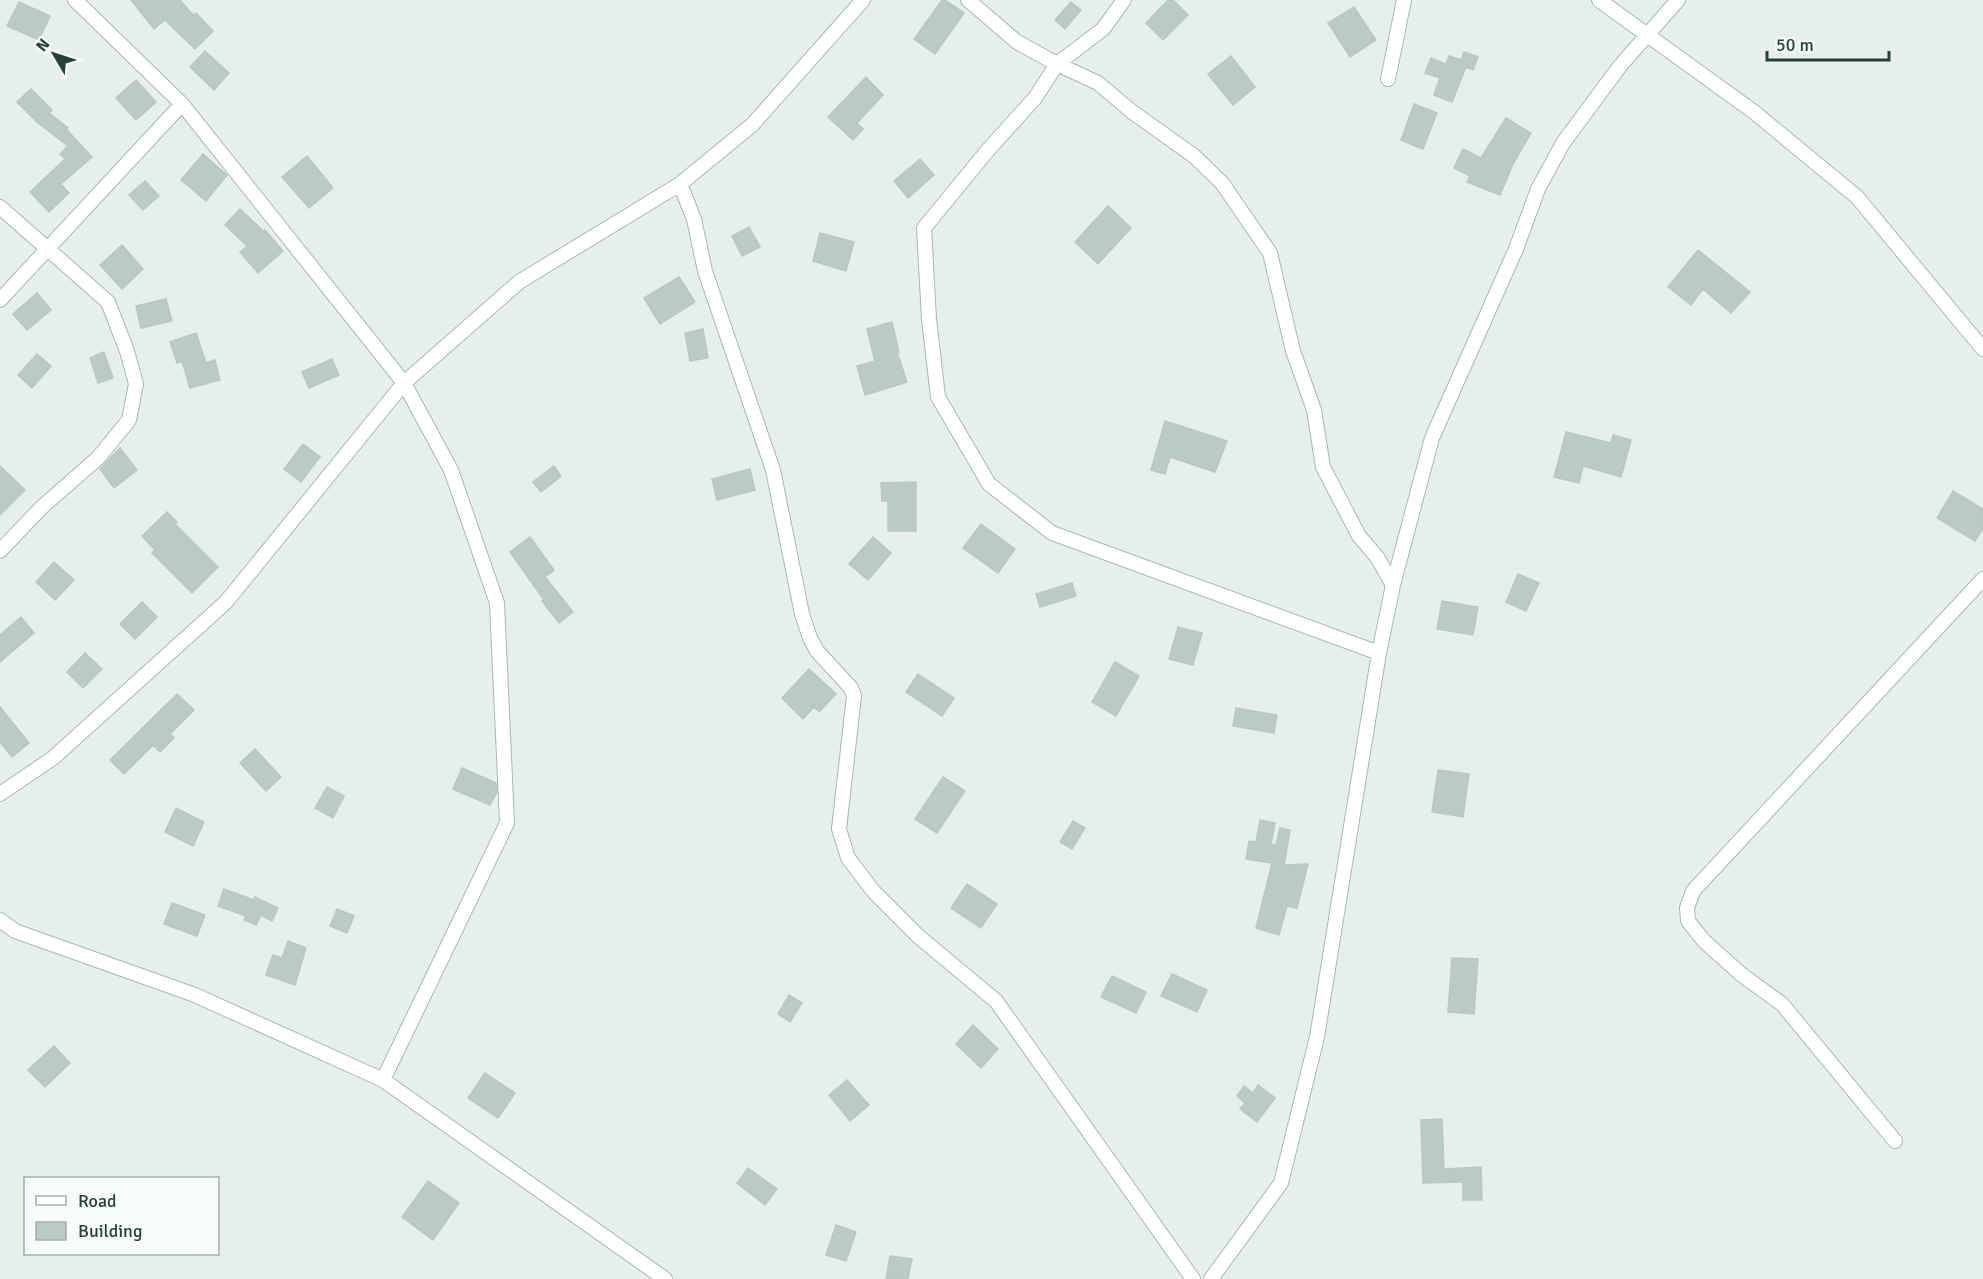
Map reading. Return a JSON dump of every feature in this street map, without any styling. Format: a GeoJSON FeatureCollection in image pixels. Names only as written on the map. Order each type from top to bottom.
{"type":"FeatureCollection","features":[{"type":"Feature","properties":{"kind":"street"},"geometry":{"type":"LineString","coordinates":[[75,0],[182,104],[404,383],[451,470],[497,603],[507,823],[383,1080]]}},
{"type":"Feature","properties":{"kind":"street"},"geometry":{"type":"LineString","coordinates":[[0,794],[52,758],[226,602],[404,383],[519,282],[680,184],[752,125],[863,0]]}},
{"type":"Feature","properties":{"kind":"street"},"geometry":{"type":"LineString","coordinates":[[968,0],[1017,42],[1098,83],[1131,111],[1194,156],[1222,183],[1270,253],[1293,351],[1314,410],[1323,467],[1359,536],[1377,557],[1393,585]]}},
{"type":"Feature","properties":{"kind":"street"},"geometry":{"type":"LineString","coordinates":[[1124,0],[1103,28],[1057,64],[1035,98],[988,150],[924,228],[929,320],[938,397],[989,484],[1052,533],[1379,653]]}},
{"type":"Feature","properties":{"kind":"street"},"geometry":{"type":"LineString","coordinates":[[1388,79],[1404,0]]}},
{"type":"Feature","properties":{"kind":"street"},"geometry":{"type":"LineString","coordinates":[[1599,0],[1609,4],[1648,36],[1754,112],[1857,197],[1983,349]]}},
{"type":"Feature","properties":{"kind":"street"},"geometry":{"type":"LineString","coordinates":[[1211,1279],[1281,1183],[1317,1037],[1379,653],[1393,585],[1432,438],[1516,249],[1538,189],[1563,143],[1620,66],[1678,0]]}},
{"type":"Feature","properties":{"kind":"street"},"geometry":{"type":"LineString","coordinates":[[0,300],[182,104]]}},
{"type":"Feature","properties":{"kind":"street"},"geometry":{"type":"LineString","coordinates":[[680,184],[694,219],[705,271],[773,470],[802,614],[810,638],[818,651],[851,688],[854,696],[839,829],[848,858],[874,892],[918,936],[996,1000],[1193,1279]]}},
{"type":"Feature","properties":{"kind":"street"},"geometry":{"type":"LineString","coordinates":[[0,207],[108,302],[128,351],[136,384],[129,420],[98,458],[42,507],[0,551]]}},
{"type":"Feature","properties":{"kind":"street"},"geometry":{"type":"LineString","coordinates":[[1895,1141],[1782,1004],[1742,975],[1704,941],[1688,921],[1687,908],[1693,891],[1983,579]]}},
{"type":"Feature","properties":{"kind":"street"},"geometry":{"type":"LineString","coordinates":[[0,920],[15,931],[195,995],[383,1080],[665,1279]]}},
{"type":"Feature","properties":{"kind":"building"},"geometry":{"type":"Polygon","coordinates":[[[131,0],[180,0],[193,15],[196,13],[213,31],[195,49],[165,20],[154,29],[131,0]]]}},
{"type":"Feature","properties":{"kind":"building"},"geometry":{"type":"Polygon","coordinates":[[[942,0],[964,13],[935,54],[914,39],[942,0]]]}},
{"type":"Feature","properties":{"kind":"building"},"geometry":{"type":"Polygon","coordinates":[[[1168,0],[1173,0],[1188,15],[1163,40],[1146,23],[1168,0]]]}},
{"type":"Feature","properties":{"kind":"building"},"geometry":{"type":"Polygon","coordinates":[[[19,2],[50,16],[39,40],[7,26],[19,2]]]}},
{"type":"Feature","properties":{"kind":"building"},"geometry":{"type":"Polygon","coordinates":[[[1071,2],[1081,10],[1065,29],[1055,20],[1071,2]]]}},
{"type":"Feature","properties":{"kind":"building"},"geometry":{"type":"Polygon","coordinates":[[[1354,7],[1376,40],[1350,57],[1328,23],[1354,7]]]}},
{"type":"Feature","properties":{"kind":"building"},"geometry":{"type":"Polygon","coordinates":[[[205,51],[229,73],[214,90],[190,67],[205,51]]]}},
{"type":"Feature","properties":{"kind":"building"},"geometry":{"type":"Polygon","coordinates":[[[1464,52],[1478,57],[1473,70],[1466,67],[1452,102],[1434,95],[1440,78],[1425,73],[1431,58],[1446,64],[1449,56],[1461,60],[1464,52]]]}},
{"type":"Feature","properties":{"kind":"building"},"geometry":{"type":"Polygon","coordinates":[[[1231,56],[1255,87],[1233,105],[1208,74],[1231,56]]]}},
{"type":"Feature","properties":{"kind":"building"},"geometry":{"type":"Polygon","coordinates":[[[866,77],[883,95],[857,123],[863,129],[853,140],[828,117],[866,77]]]}},
{"type":"Feature","properties":{"kind":"building"},"geometry":{"type":"Polygon","coordinates":[[[136,80],[156,102],[136,120],[116,98],[136,80]]]}},
{"type":"Feature","properties":{"kind":"building"},"geometry":{"type":"Polygon","coordinates":[[[31,89],[52,110],[49,113],[68,128],[67,130],[92,157],[61,184],[69,193],[49,212],[30,192],[65,159],[60,154],[68,146],[38,123],[17,102],[31,89]]]}},
{"type":"Feature","properties":{"kind":"building"},"geometry":{"type":"Polygon","coordinates":[[[1414,104],[1437,113],[1423,149],[1401,140],[1414,104]]]}},
{"type":"Feature","properties":{"kind":"building"},"geometry":{"type":"Polygon","coordinates":[[[1506,118],[1531,133],[1513,164],[1500,195],[1467,182],[1470,176],[1454,168],[1463,149],[1481,158],[1506,118]]]}},
{"type":"Feature","properties":{"kind":"building"},"geometry":{"type":"Polygon","coordinates":[[[203,154],[227,175],[206,201],[181,180],[203,154]]]}},
{"type":"Feature","properties":{"kind":"building"},"geometry":{"type":"Polygon","coordinates":[[[307,156],[333,188],[309,208],[282,177],[307,156]]]}},
{"type":"Feature","properties":{"kind":"building"},"geometry":{"type":"Polygon","coordinates":[[[920,159],[934,175],[908,198],[894,181],[920,159]]]}},
{"type":"Feature","properties":{"kind":"building"},"geometry":{"type":"Polygon","coordinates":[[[145,181],[159,196],[143,210],[129,195],[145,181]]]}},
{"type":"Feature","properties":{"kind":"building"},"geometry":{"type":"Polygon","coordinates":[[[1108,206],[1131,228],[1098,264],[1075,242],[1108,206]]]}},
{"type":"Feature","properties":{"kind":"building"},"geometry":{"type":"Polygon","coordinates":[[[240,209],[263,231],[265,230],[283,251],[258,273],[240,252],[247,246],[225,225],[240,209]]]}},
{"type":"Feature","properties":{"kind":"building"},"geometry":{"type":"Polygon","coordinates":[[[749,227],[760,247],[742,256],[732,236],[749,227]]]}},
{"type":"Feature","properties":{"kind":"building"},"geometry":{"type":"Polygon","coordinates":[[[820,233],[854,242],[846,271],[813,261],[820,233]]]}},
{"type":"Feature","properties":{"kind":"building"},"geometry":{"type":"Polygon","coordinates":[[[122,245],[143,269],[122,289],[100,265],[122,245]]]}},
{"type":"Feature","properties":{"kind":"building"},"geometry":{"type":"Polygon","coordinates":[[[1698,250],[1750,292],[1731,313],[1703,289],[1691,305],[1668,287],[1698,250]]]}},
{"type":"Feature","properties":{"kind":"building"},"geometry":{"type":"Polygon","coordinates":[[[679,277],[695,302],[660,324],[644,298],[679,277]]]}},
{"type":"Feature","properties":{"kind":"building"},"geometry":{"type":"Polygon","coordinates":[[[37,293],[51,310],[27,330],[13,314],[37,293]]]}},
{"type":"Feature","properties":{"kind":"building"},"geometry":{"type":"Polygon","coordinates":[[[166,299],[172,321],[141,328],[136,306],[166,299]]]}},
{"type":"Feature","properties":{"kind":"building"},"geometry":{"type":"Polygon","coordinates":[[[892,322],[899,352],[897,352],[907,382],[865,395],[857,366],[875,361],[867,329],[892,322]]]}},
{"type":"Feature","properties":{"kind":"building"},"geometry":{"type":"Polygon","coordinates":[[[703,329],[708,358],[690,361],[685,333],[703,329]]]}},
{"type":"Feature","properties":{"kind":"building"},"geometry":{"type":"Polygon","coordinates":[[[196,333],[206,363],[215,360],[220,380],[190,388],[182,361],[177,363],[170,342],[196,333]]]}},
{"type":"Feature","properties":{"kind":"building"},"geometry":{"type":"Polygon","coordinates":[[[104,352],[113,378],[98,383],[90,358],[104,352]]]}},
{"type":"Feature","properties":{"kind":"building"},"geometry":{"type":"Polygon","coordinates":[[[37,354],[51,366],[32,388],[18,375],[37,354]]]}},
{"type":"Feature","properties":{"kind":"building"},"geometry":{"type":"Polygon","coordinates":[[[332,359],[339,375],[309,388],[302,372],[332,359]]]}},
{"type":"Feature","properties":{"kind":"building"},"geometry":{"type":"Polygon","coordinates":[[[1165,421],[1227,441],[1215,472],[1170,457],[1165,474],[1151,470],[1165,421]]]}},
{"type":"Feature","properties":{"kind":"building"},"geometry":{"type":"Polygon","coordinates":[[[1566,432],[1611,443],[1613,435],[1631,440],[1621,477],[1583,466],[1579,483],[1554,477],[1566,432]]]}},
{"type":"Feature","properties":{"kind":"building"},"geometry":{"type":"Polygon","coordinates":[[[303,444],[320,457],[301,482],[284,469],[303,444]]]}},
{"type":"Feature","properties":{"kind":"building"},"geometry":{"type":"Polygon","coordinates":[[[120,448],[137,470],[114,488],[100,469],[120,448]]]}},
{"type":"Feature","properties":{"kind":"building"},"geometry":{"type":"Polygon","coordinates":[[[0,466],[25,490],[0,515],[0,466]]]}},
{"type":"Feature","properties":{"kind":"building"},"geometry":{"type":"Polygon","coordinates":[[[554,466],[561,476],[541,492],[533,482],[554,466]]]}},
{"type":"Feature","properties":{"kind":"building"},"geometry":{"type":"Polygon","coordinates":[[[750,469],[755,490],[717,500],[712,479],[750,469]]]}},
{"type":"Feature","properties":{"kind":"building"},"geometry":{"type":"Polygon","coordinates":[[[916,482],[916,531],[888,531],[888,501],[882,501],[881,483],[916,482]]]}},
{"type":"Feature","properties":{"kind":"building"},"geometry":{"type":"Polygon","coordinates":[[[1953,491],[1983,509],[1983,528],[1975,541],[1937,518],[1953,491]]]}},
{"type":"Feature","properties":{"kind":"building"},"geometry":{"type":"Polygon","coordinates":[[[167,512],[177,522],[175,524],[218,567],[192,593],[152,553],[155,550],[142,536],[167,512]]]}},
{"type":"Feature","properties":{"kind":"building"},"geometry":{"type":"Polygon","coordinates":[[[981,524],[1015,549],[998,573],[963,548],[981,524]]]}},
{"type":"Feature","properties":{"kind":"building"},"geometry":{"type":"Polygon","coordinates":[[[530,537],[554,570],[545,577],[573,612],[559,623],[510,552],[530,537]]]}},
{"type":"Feature","properties":{"kind":"building"},"geometry":{"type":"Polygon","coordinates":[[[873,537],[891,553],[868,580],[849,564],[873,537]]]}},
{"type":"Feature","properties":{"kind":"building"},"geometry":{"type":"Polygon","coordinates":[[[54,562],[74,580],[55,600],[36,582],[54,562]]]}},
{"type":"Feature","properties":{"kind":"building"},"geometry":{"type":"Polygon","coordinates":[[[1518,574],[1539,583],[1526,611],[1506,602],[1518,574]]]}},
{"type":"Feature","properties":{"kind":"building"},"geometry":{"type":"Polygon","coordinates":[[[1072,583],[1076,596],[1040,607],[1036,594],[1072,583]]]}},
{"type":"Feature","properties":{"kind":"building"},"geometry":{"type":"Polygon","coordinates":[[[1442,601],[1478,607],[1473,635],[1437,629],[1442,601]]]}},
{"type":"Feature","properties":{"kind":"building"},"geometry":{"type":"Polygon","coordinates":[[[142,602],[157,617],[135,639],[120,624],[142,602]]]}},
{"type":"Feature","properties":{"kind":"building"},"geometry":{"type":"Polygon","coordinates":[[[21,617],[34,633],[0,662],[0,635],[21,617]]]}},
{"type":"Feature","properties":{"kind":"building"},"geometry":{"type":"Polygon","coordinates":[[[1178,627],[1202,633],[1193,665],[1169,659],[1178,627]]]}},
{"type":"Feature","properties":{"kind":"building"},"geometry":{"type":"Polygon","coordinates":[[[85,653],[102,669],[83,688],[67,672],[85,653]]]}},
{"type":"Feature","properties":{"kind":"building"},"geometry":{"type":"Polygon","coordinates":[[[1115,662],[1139,676],[1116,716],[1092,702],[1115,662]]]}},
{"type":"Feature","properties":{"kind":"building"},"geometry":{"type":"Polygon","coordinates":[[[809,669],[836,694],[819,712],[814,707],[803,719],[782,698],[809,669]]]}},
{"type":"Feature","properties":{"kind":"building"},"geometry":{"type":"Polygon","coordinates":[[[918,674],[954,698],[942,716],[906,692],[918,674]]]}},
{"type":"Feature","properties":{"kind":"building"},"geometry":{"type":"Polygon","coordinates":[[[177,694],[194,710],[170,734],[174,738],[160,752],[153,745],[124,774],[110,760],[177,694]]]}},
{"type":"Feature","properties":{"kind":"building"},"geometry":{"type":"Polygon","coordinates":[[[0,707],[29,743],[12,757],[0,742],[0,707]]]}},
{"type":"Feature","properties":{"kind":"building"},"geometry":{"type":"Polygon","coordinates":[[[1236,708],[1277,715],[1274,733],[1233,726],[1236,708]]]}},
{"type":"Feature","properties":{"kind":"building"},"geometry":{"type":"Polygon","coordinates":[[[255,749],[281,777],[266,791],[240,763],[255,749]]]}},
{"type":"Feature","properties":{"kind":"building"},"geometry":{"type":"Polygon","coordinates":[[[462,768],[496,783],[497,792],[490,805],[453,789],[462,768]]]}},
{"type":"Feature","properties":{"kind":"building"},"geometry":{"type":"Polygon","coordinates":[[[1438,770],[1469,774],[1463,817],[1432,812],[1438,770]]]}},
{"type":"Feature","properties":{"kind":"building"},"geometry":{"type":"Polygon","coordinates":[[[943,777],[965,791],[937,833],[915,819],[943,777]]]}},
{"type":"Feature","properties":{"kind":"building"},"geometry":{"type":"Polygon","coordinates":[[[327,787],[344,796],[333,818],[315,808],[327,787]]]}},
{"type":"Feature","properties":{"kind":"building"},"geometry":{"type":"Polygon","coordinates":[[[176,808],[204,822],[193,846],[165,832],[176,808]]]}},
{"type":"Feature","properties":{"kind":"building"},"geometry":{"type":"Polygon","coordinates":[[[1260,820],[1275,823],[1271,844],[1276,845],[1280,828],[1290,830],[1284,865],[1308,864],[1297,908],[1287,906],[1279,935],[1256,928],[1272,863],[1246,859],[1249,841],[1256,842],[1260,820]]]}},
{"type":"Feature","properties":{"kind":"building"},"geometry":{"type":"Polygon","coordinates":[[[1073,821],[1085,828],[1072,849],[1060,842],[1073,821]]]}},
{"type":"Feature","properties":{"kind":"building"},"geometry":{"type":"Polygon","coordinates":[[[967,884],[997,904],[981,928],[951,908],[967,884]]]}},
{"type":"Feature","properties":{"kind":"building"},"geometry":{"type":"Polygon","coordinates":[[[224,889],[254,900],[255,897],[278,908],[272,921],[261,915],[256,925],[244,920],[246,916],[218,906],[224,889]]]}},
{"type":"Feature","properties":{"kind":"building"},"geometry":{"type":"Polygon","coordinates":[[[172,903],[205,915],[197,936],[164,924],[172,903]]]}},
{"type":"Feature","properties":{"kind":"building"},"geometry":{"type":"Polygon","coordinates":[[[337,909],[354,916],[347,933],[330,926],[337,909]]]}},
{"type":"Feature","properties":{"kind":"building"},"geometry":{"type":"Polygon","coordinates":[[[288,941],[306,948],[295,985],[266,975],[273,955],[282,958],[288,941]]]}},
{"type":"Feature","properties":{"kind":"building"},"geometry":{"type":"Polygon","coordinates":[[[1452,958],[1478,959],[1474,1014],[1448,1012],[1452,958]]]}},
{"type":"Feature","properties":{"kind":"building"},"geometry":{"type":"Polygon","coordinates":[[[1172,974],[1207,990],[1197,1012],[1161,996],[1172,974]]]}},
{"type":"Feature","properties":{"kind":"building"},"geometry":{"type":"Polygon","coordinates":[[[1112,976],[1146,992],[1136,1013],[1101,997],[1112,976]]]}},
{"type":"Feature","properties":{"kind":"building"},"geometry":{"type":"Polygon","coordinates":[[[789,995],[802,1003],[790,1022],[778,1014],[789,995]]]}},
{"type":"Feature","properties":{"kind":"building"},"geometry":{"type":"Polygon","coordinates":[[[973,1025],[998,1049],[981,1068],[956,1044],[973,1025]]]}},
{"type":"Feature","properties":{"kind":"building"},"geometry":{"type":"Polygon","coordinates":[[[54,1046],[70,1063],[45,1087],[28,1070],[54,1046]]]}},
{"type":"Feature","properties":{"kind":"building"},"geometry":{"type":"Polygon","coordinates":[[[485,1073],[515,1093],[498,1118],[468,1098],[485,1073]]]}},
{"type":"Feature","properties":{"kind":"building"},"geometry":{"type":"Polygon","coordinates":[[[847,1080],[869,1105],[850,1121],[829,1095],[847,1080]]]}},
{"type":"Feature","properties":{"kind":"building"},"geometry":{"type":"Polygon","coordinates":[[[1258,1085],[1275,1098],[1257,1122],[1240,1109],[1245,1103],[1237,1096],[1244,1086],[1253,1093],[1258,1085]]]}},
{"type":"Feature","properties":{"kind":"building"},"geometry":{"type":"Polygon","coordinates":[[[1442,1119],[1444,1169],[1481,1167],[1482,1200],[1463,1200],[1463,1182],[1423,1183],[1421,1120],[1442,1119]]]}},
{"type":"Feature","properties":{"kind":"building"},"geometry":{"type":"Polygon","coordinates":[[[748,1168],[777,1189],[765,1205],[737,1183],[748,1168]]]}},
{"type":"Feature","properties":{"kind":"building"},"geometry":{"type":"Polygon","coordinates":[[[428,1181],[459,1203],[433,1240],[402,1217],[428,1181]]]}},
{"type":"Feature","properties":{"kind":"building"},"geometry":{"type":"Polygon","coordinates":[[[836,1225],[856,1232],[846,1261],[826,1255],[836,1225]]]}},
{"type":"Feature","properties":{"kind":"building"},"geometry":{"type":"Polygon","coordinates":[[[890,1256],[912,1259],[908,1279],[886,1279],[890,1256]]]}}]}
